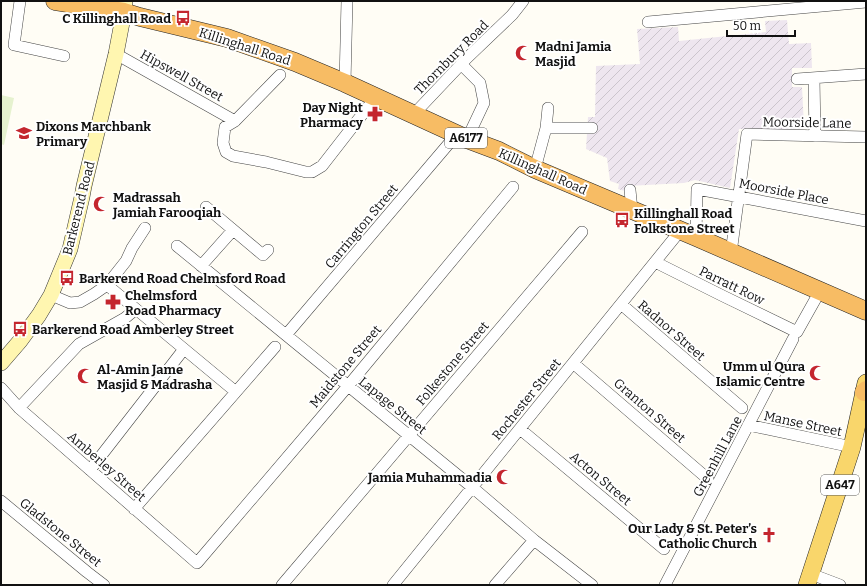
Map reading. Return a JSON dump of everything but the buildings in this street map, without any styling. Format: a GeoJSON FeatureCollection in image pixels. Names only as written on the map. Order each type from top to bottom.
{"type":"FeatureCollection","features":[{"type":"Feature","properties":{"kind":"highway","name":"Killinghall Road"},"geometry":{"type":"LineString","coordinates":[[55,1],[124,7],[140,17],[227,38],[295,62],[499,151],[535,169],[866,311]]}},
{"type":"Feature","properties":{"kind":"main road","name":"Barkerend Road"},"geometry":{"type":"LineString","coordinates":[[1,363],[20,341],[39,315],[51,295],[70,249],[116,54],[124,7]]}},
{"type":"Feature","properties":{"kind":"main road","name":"A647"},"geometry":{"type":"LineString","coordinates":[[809,579],[852,447],[865,388]]}},
{"type":"Feature","properties":{"kind":"street"},"geometry":{"type":"LineString","coordinates":[[20,1],[14,45],[64,56]]}},
{"type":"Feature","properties":{"kind":"street"},"geometry":{"type":"LineString","coordinates":[[345,83],[347,1]]}},
{"type":"Feature","properties":{"kind":"street","name":"Thornbury Road"},"geometry":{"type":"LineString","coordinates":[[414,114],[461,64],[512,15],[523,1]]}},
{"type":"Feature","properties":{"kind":"street"},"geometry":{"type":"LineString","coordinates":[[648,22],[866,2]]}},
{"type":"Feature","properties":{"kind":"street","name":"Hipswell Street"},"geometry":{"type":"LineString","coordinates":[[116,54],[235,120]]}},
{"type":"Feature","properties":{"kind":"street","name":"Carrington Street"},"geometry":{"type":"LineString","coordinates":[[286,335],[462,136],[484,103],[480,83],[461,64]]}},
{"type":"Feature","properties":{"kind":"street"},"geometry":{"type":"LineString","coordinates":[[797,78],[866,74]]}},
{"type":"Feature","properties":{"kind":"street"},"geometry":{"type":"LineString","coordinates":[[280,75],[235,120],[225,127],[224,143],[226,152],[233,156],[312,172],[322,166],[376,97]]}},
{"type":"Feature","properties":{"kind":"street"},"geometry":{"type":"LineString","coordinates":[[814,78],[815,136]]}},
{"type":"Feature","properties":{"kind":"street"},"geometry":{"type":"LineString","coordinates":[[535,169],[546,128],[548,108]]}},
{"type":"Feature","properties":{"kind":"street"},"geometry":{"type":"LineString","coordinates":[[546,128],[592,128]]}},
{"type":"Feature","properties":{"kind":"street","name":"Moorside Lane"},"geometry":{"type":"LineString","coordinates":[[738,197],[747,134],[866,137]]}},
{"type":"Feature","properties":{"kind":"street","name":"Maidstone Street"},"geometry":{"type":"LineString","coordinates":[[197,563],[348,386],[514,187]]}},
{"type":"Feature","properties":{"kind":"street","name":"Moorside Place"},"geometry":{"type":"LineString","coordinates":[[688,234],[697,189],[866,221]]}},
{"type":"Feature","properties":{"kind":"street"},"geometry":{"type":"LineString","coordinates":[[630,190],[632,210]]}},
{"type":"Feature","properties":{"kind":"street"},"geometry":{"type":"LineString","coordinates":[[731,253],[738,197]]}},
{"type":"Feature","properties":{"kind":"street"},"geometry":{"type":"LineString","coordinates":[[206,207],[263,255],[268,250]]}},
{"type":"Feature","properties":{"kind":"street"},"geometry":{"type":"LineString","coordinates":[[51,295],[70,302],[80,302],[108,285],[126,261],[132,248],[145,228]]}},
{"type":"Feature","properties":{"kind":"street"},"geometry":{"type":"LineString","coordinates":[[201,266],[233,230]]}},
{"type":"Feature","properties":{"kind":"street","name":"Folkestone Street"},"geometry":{"type":"LineString","coordinates":[[282,585],[582,232]]}},
{"type":"Feature","properties":{"kind":"street","name":"Rochester Street"},"geometry":{"type":"LineString","coordinates":[[393,585],[655,262],[688,234]]}},
{"type":"Feature","properties":{"kind":"street","name":"Lapage Street"},"geometry":{"type":"LineString","coordinates":[[177,246],[472,487],[534,540],[592,585]]}},
{"type":"Feature","properties":{"kind":"street","name":"Parratt Row"},"geometry":{"type":"LineString","coordinates":[[655,262],[723,296],[795,336]]}},
{"type":"Feature","properties":{"kind":"street"},"geometry":{"type":"LineString","coordinates":[[108,285],[236,392]]}},
{"type":"Feature","properties":{"kind":"street","name":"Greenhill Lane"},"geometry":{"type":"LineString","coordinates":[[665,585],[820,291]]}},
{"type":"Feature","properties":{"kind":"street","name":"Radnor Street"},"geometry":{"type":"LineString","coordinates":[[621,304],[742,408]]}},
{"type":"Feature","properties":{"kind":"street"},"geometry":{"type":"LineString","coordinates":[[19,408],[79,344],[125,318],[136,309]]}},
{"type":"Feature","properties":{"kind":"street"},"geometry":{"type":"LineString","coordinates":[[134,509],[275,347]]}},
{"type":"Feature","properties":{"kind":"street"},"geometry":{"type":"LineString","coordinates":[[90,470],[184,349]]}},
{"type":"Feature","properties":{"kind":"street","name":"Granton Street"},"geometry":{"type":"LineString","coordinates":[[573,363],[708,479]]}},
{"type":"Feature","properties":{"kind":"street","name":"Amberley Street"},"geometry":{"type":"LineString","coordinates":[[1,388],[19,408],[197,563]]}},
{"type":"Feature","properties":{"kind":"street","name":"Manse Street"},"geometry":{"type":"LineString","coordinates":[[748,425],[852,447]]}},
{"type":"Feature","properties":{"kind":"street","name":"Acton Street"},"geometry":{"type":"LineString","coordinates":[[520,429],[664,549]]}},
{"type":"Feature","properties":{"kind":"street","name":"Gladstone Street"},"geometry":{"type":"LineString","coordinates":[[1,501],[104,585]]}},
{"type":"Feature","properties":{"kind":"street"},"geometry":{"type":"LineString","coordinates":[[495,585],[534,540]]}},
{"type":"Feature","properties":{"kind":"street"},"geometry":{"type":"LineString","coordinates":[[809,579],[840,585]]}},
{"type":"Feature","properties":{"kind":"shaded area"},"geometry":{"type":"Polygon","coordinates":[[[787,20],[789,44],[811,43],[812,68],[792,68],[792,87],[802,87],[803,129],[739,129],[730,188],[695,180],[684,183],[628,186],[625,191],[618,189],[619,184],[610,181],[607,158],[586,149],[588,117],[595,117],[596,66],[640,64],[637,29],[678,27],[679,41],[766,32],[765,21],[787,20]]]}},
{"type":"Feature","properties":{"kind":"green space"},"geometry":{"type":"Polygon","coordinates":[[[1,95],[14,98],[4,145],[1,144],[1,95]]]}},
{"type":"Feature","properties":{"kind":"place","name":"C Killinghall Road"},"geometry":{"type":"Point","coordinates":[183,18]}},
{"type":"Feature","properties":{"kind":"place","name":"Madni Jamia Masjid"},"geometry":{"type":"Point","coordinates":[523,53]}},
{"type":"Feature","properties":{"kind":"place","name":"Day Night Pharmacy"},"geometry":{"type":"Point","coordinates":[375,114]}},
{"type":"Feature","properties":{"kind":"place","name":"Dixons Marchbank Primary"},"geometry":{"type":"Point","coordinates":[24,133]}},
{"type":"Feature","properties":{"kind":"place","name":"Madrassah Jamiah Farooqiah"},"geometry":{"type":"Point","coordinates":[101,204]}},
{"type":"Feature","properties":{"kind":"place","name":"Killinghall Road Folkstone Street"},"geometry":{"type":"Point","coordinates":[622,220]}},
{"type":"Feature","properties":{"kind":"place","name":"Barkerend Road Chelmsford Road"},"geometry":{"type":"Point","coordinates":[67,278]}},
{"type":"Feature","properties":{"kind":"place","name":"Chelmsford Road Pharmacy"},"geometry":{"type":"Point","coordinates":[113,302]}},
{"type":"Feature","properties":{"kind":"place","name":"Barkerend Road Amberley Street"},"geometry":{"type":"Point","coordinates":[20,329]}},
{"type":"Feature","properties":{"kind":"place","name":"Umm ul Qura Islamic Centre"},"geometry":{"type":"Point","coordinates":[817,373]}},
{"type":"Feature","properties":{"kind":"place","name":"Al-Amin Jame Masjid & Madrasha"},"geometry":{"type":"Point","coordinates":[85,376]}},
{"type":"Feature","properties":{"kind":"place","name":"Jamia Muhammadia"},"geometry":{"type":"Point","coordinates":[504,477]}},
{"type":"Feature","properties":{"kind":"place","name":"Our Lady & St. Peter’s Catholic Church"},"geometry":{"type":"Point","coordinates":[769,535]}}]}
